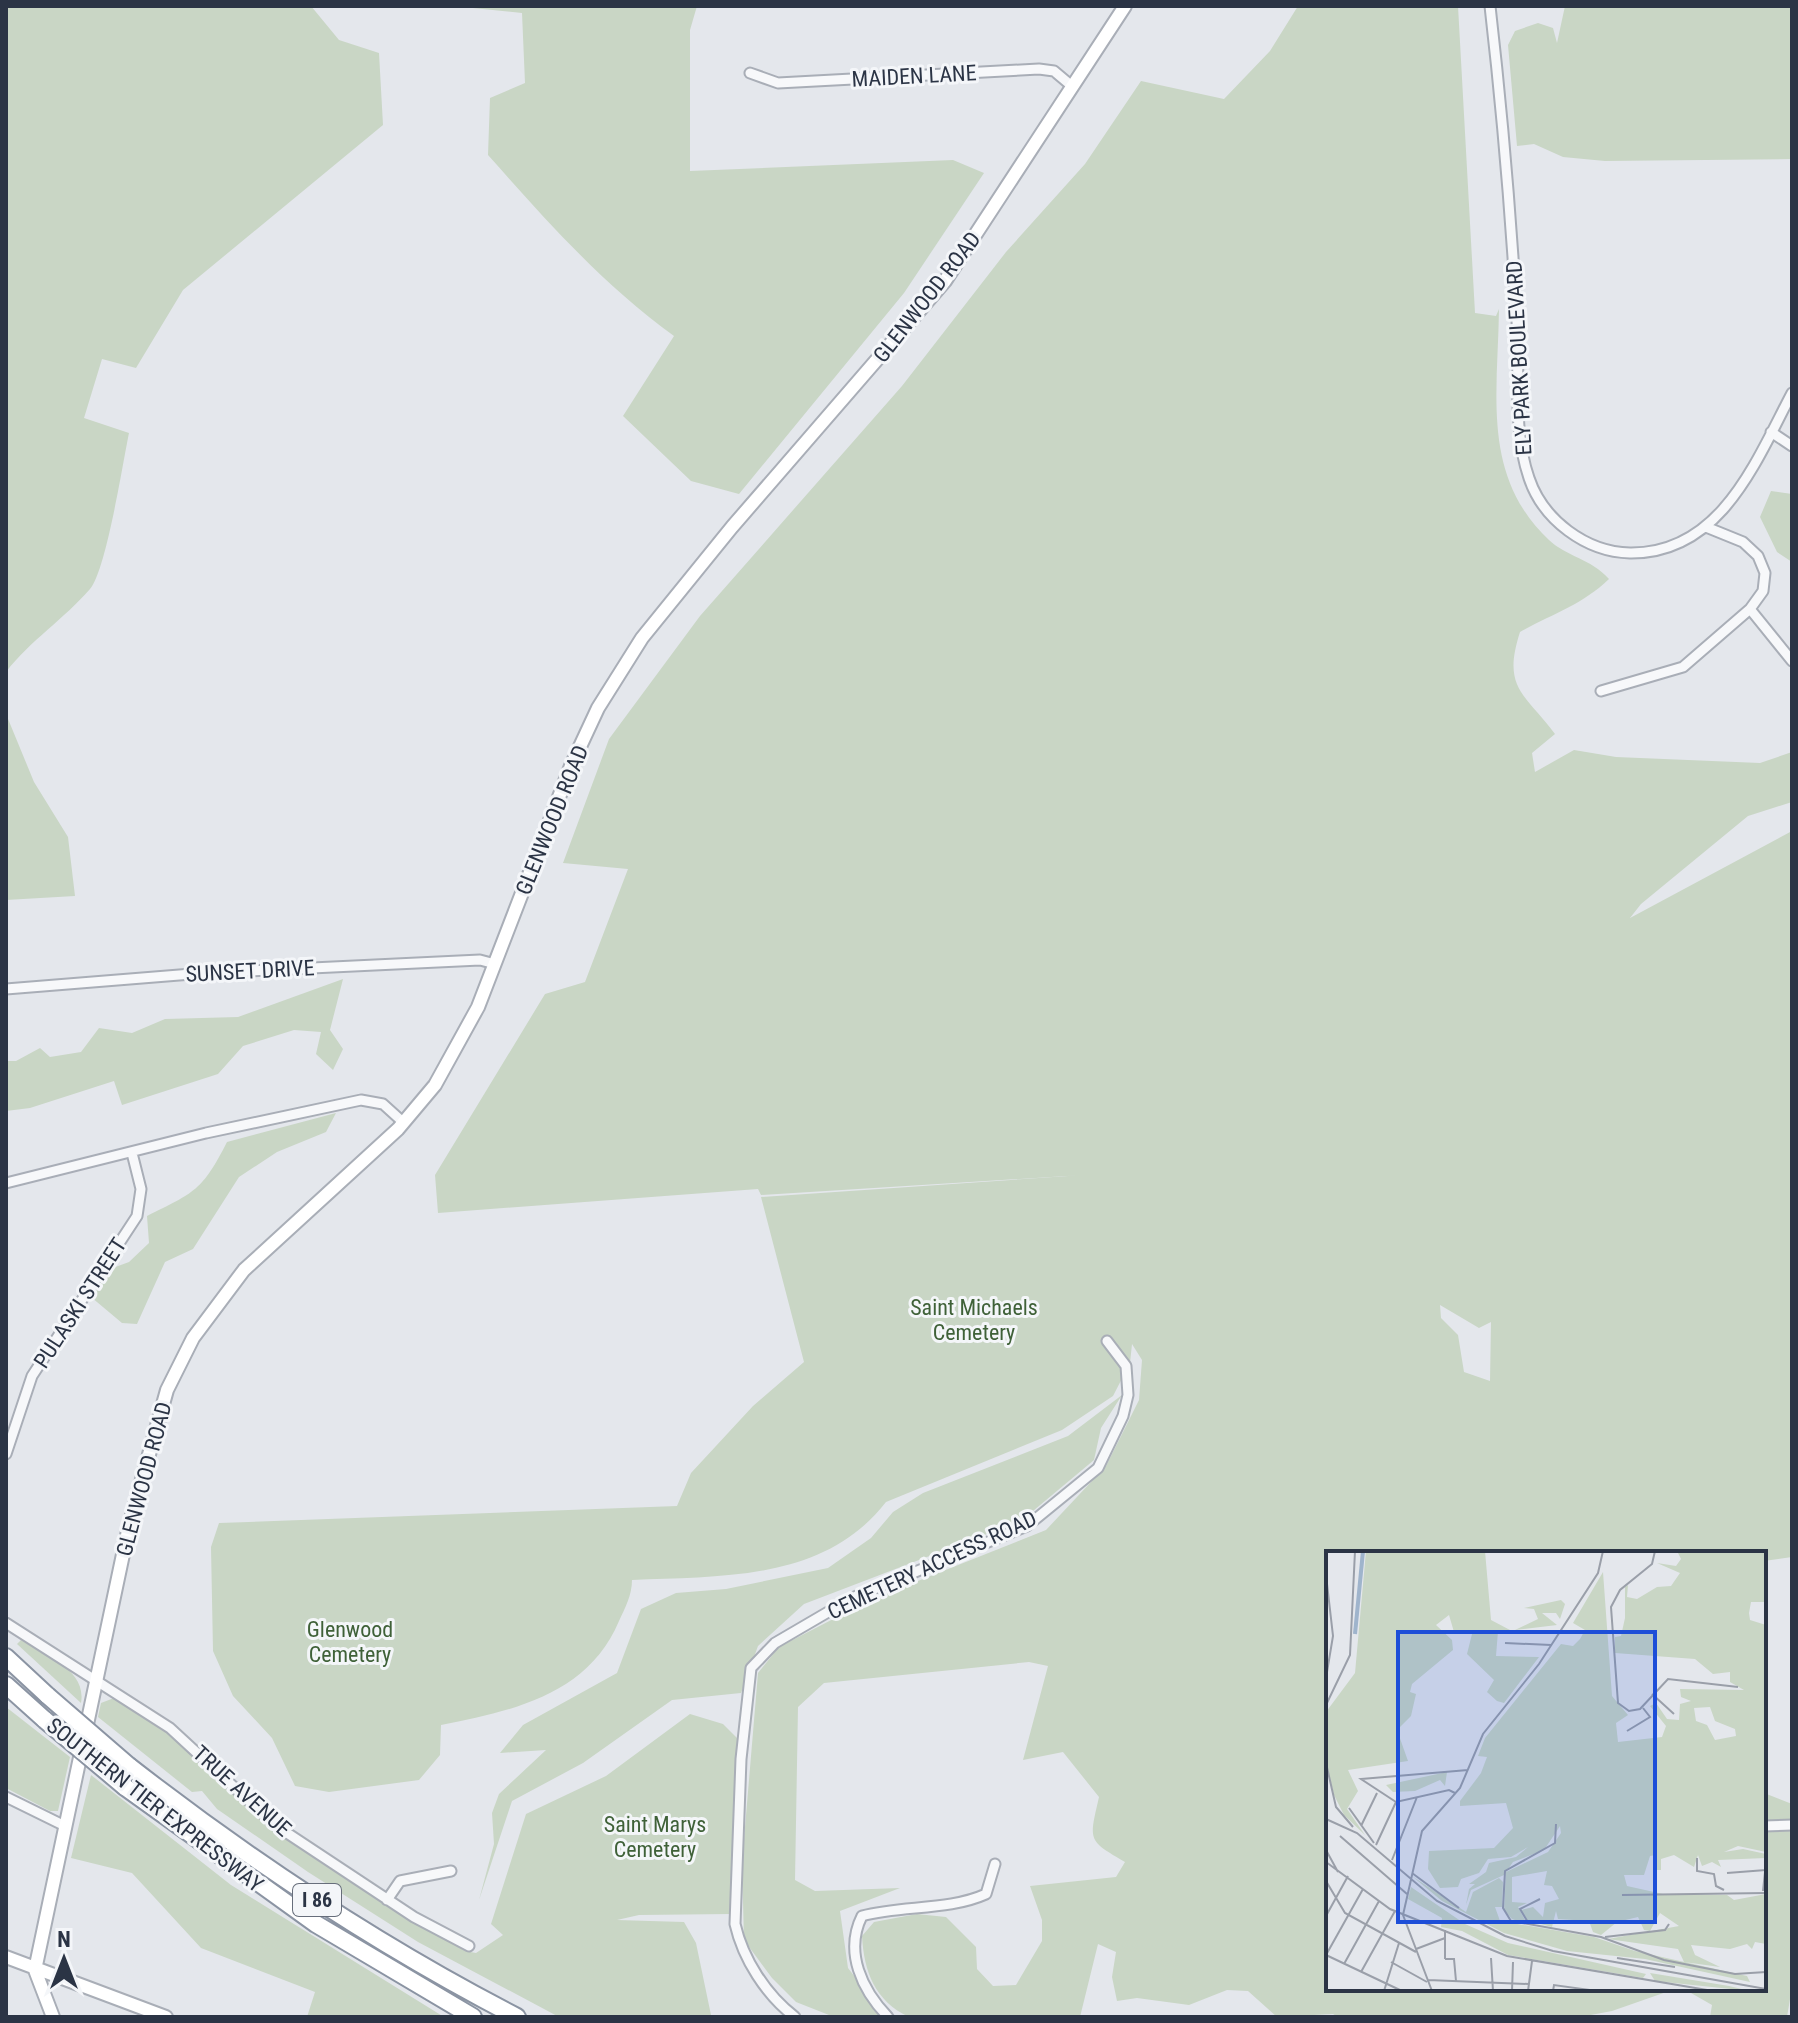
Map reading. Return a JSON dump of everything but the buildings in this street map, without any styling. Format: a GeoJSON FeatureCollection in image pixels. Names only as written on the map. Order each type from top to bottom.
{"type":"FeatureCollection","features":[{"type":"Feature","properties":{"kind":"highway","name":"SOUTHERN TIER EXPRESSWAY"},"geometry":{"type":"LineString","coordinates":[[6,1657],[129,1766],[278,1876],[443,1979],[517,2017]]}},
{"type":"Feature","properties":{"kind":"highway","name":"SOUTHERN TIER EXPRESSWAY"},"geometry":{"type":"LineString","coordinates":[[6,1685],[125,1787],[305,1917],[473,2017]]}},
{"type":"Feature","properties":{"kind":"street","name":"GLENWOOD ROAD"},"geometry":{"type":"LineString","coordinates":[[35,1970],[153,1434],[167,1390],[193,1338],[244,1270],[404,1123],[435,1085],[454,1054],[495,964],[598,708],[642,638],[945,281],[1125,6]]}},
{"type":"Feature","properties":{"kind":"street","name":"ELY PARK BOULEVARD"},"geometry":{"type":"LineString","coordinates":[[1490,6],[1513,246],[1520,441],[1528,478],[1544,508],[1563,528],[1586,542],[1613,551],[1647,553],[1668,549],[1706,527],[1733,499],[1792,393]]}},
{"type":"Feature","properties":{"kind":"street","name":"MAIDEN LANE"},"geometry":{"type":"LineString","coordinates":[[750,73],[778,83],[1039,69],[1054,71],[1073,87]]}},
{"type":"Feature","properties":{"kind":"street"},"geometry":{"type":"LineString","coordinates":[[1771,432],[1792,446]]}},
{"type":"Feature","properties":{"kind":"street"},"geometry":{"type":"LineString","coordinates":[[1601,691],[1683,667],[1750,609],[1763,591],[1765,573],[1758,556],[1743,542],[1706,527]]}},
{"type":"Feature","properties":{"kind":"street"},"geometry":{"type":"LineString","coordinates":[[1750,609],[1792,661]]}},
{"type":"Feature","properties":{"kind":"street","name":"SUNSET DRIVE"},"geometry":{"type":"LineString","coordinates":[[6,989],[204,973],[480,960],[495,964]]}},
{"type":"Feature","properties":{"kind":"street"},"geometry":{"type":"LineString","coordinates":[[6,1183],[361,1100],[383,1104],[404,1123]]}},
{"type":"Feature","properties":{"kind":"street","name":"PULASKI STREET"},"geometry":{"type":"LineString","coordinates":[[6,1454],[32,1376],[137,1216],[142,1202],[141,1189],[132,1153]]}},
{"type":"Feature","properties":{"kind":"street","name":"CEMETERY ACCESS ROAD"},"geometry":{"type":"LineString","coordinates":[[795,2017],[764,1985],[741,1947],[735,1924],[741,1759],[751,1668],[775,1643],[852,1598],[1027,1526],[1098,1468],[1123,1416],[1128,1395],[1126,1366],[1107,1341]]}},
{"type":"Feature","properties":{"kind":"street","name":"TRUE AVENUE"},"geometry":{"type":"LineString","coordinates":[[6,1623],[170,1728],[275,1825],[387,1900],[469,1946]]}},
{"type":"Feature","properties":{"kind":"street"},"geometry":{"type":"LineString","coordinates":[[6,1797],[65,1826]]}},
{"type":"Feature","properties":{"kind":"street"},"geometry":{"type":"LineString","coordinates":[[1766,1826],[1792,1825]]}},
{"type":"Feature","properties":{"kind":"street"},"geometry":{"type":"LineString","coordinates":[[888,2017],[870,1998],[857,1965],[853,1934],[862,1916],[885,1910],[971,1901],[986,1894],[995,1864]]}},
{"type":"Feature","properties":{"kind":"street"},"geometry":{"type":"LineString","coordinates":[[387,1900],[400,1881],[451,1871]]}},
{"type":"Feature","properties":{"kind":"street"},"geometry":{"type":"LineString","coordinates":[[6,1957],[166,2017]]}},
{"type":"Feature","properties":{"kind":"street"},"geometry":{"type":"LineString","coordinates":[[35,1970],[53,2017]]}},
{"type":"Feature","properties":{"kind":"green space"},"geometry":{"type":"Polygon","coordinates":[[[6,6],[311,6],[339,40],[379,53],[383,125],[183,290],[136,368],[102,359],[84,418],[129,433],[102,561],[90,589],[6,672],[6,6]]]}},
{"type":"Feature","properties":{"kind":"green space"},"geometry":{"type":"Polygon","coordinates":[[[453,6],[697,6],[690,30],[690,171],[953,160],[984,173],[904,293],[739,494],[691,481],[623,416],[674,336],[599,273],[488,155],[490,98],[525,83],[522,13],[453,6]]]}},
{"type":"Feature","properties":{"kind":"green space"},"geometry":{"type":"Polygon","coordinates":[[[1298,6],[1458,6],[1475,313],[1496,316],[1499,309],[1496,402],[1503,461],[1512,489],[1527,515],[1549,540],[1594,566],[1609,579],[1577,602],[1520,632],[1515,651],[1515,678],[1519,689],[1555,734],[1532,753],[1535,772],[1574,750],[1616,757],[1760,763],[1792,752],[1792,802],[1748,816],[1641,904],[1630,918],[1792,831],[1792,1557],[1766,1561],[1766,1551],[1326,1551],[1326,1991],[1669,1991],[1612,2011],[1580,2017],[1338,2017],[1333,2014],[1277,2017],[1248,1991],[1227,1990],[1189,2005],[1137,1998],[1117,2001],[1112,1977],[1116,1952],[1098,1944],[1080,2017],[909,2017],[888,2003],[869,1973],[862,1936],[874,1922],[917,1914],[946,1917],[976,1947],[977,1969],[993,1986],[1016,1985],[1042,1941],[1042,1920],[1030,1886],[1116,1877],[1125,1862],[1104,1849],[1094,1838],[1099,1797],[1063,1752],[1023,1760],[1048,1666],[1029,1662],[824,1683],[798,1707],[795,1880],[815,1891],[900,1888],[840,1911],[848,1968],[886,2017],[834,2017],[796,2002],[772,1978],[744,1940],[742,1863],[758,1673],[779,1647],[870,1600],[1046,1530],[1106,1466],[1139,1400],[1142,1360],[1132,1344],[1130,1363],[1113,1396],[1062,1430],[886,1502],[861,1528],[833,1547],[770,1569],[701,1577],[632,1580],[619,1621],[605,1646],[588,1666],[568,1683],[545,1696],[494,1713],[441,1725],[440,1755],[419,1780],[329,1792],[295,1786],[272,1738],[233,1696],[213,1651],[211,1547],[219,1523],[677,1506],[691,1473],[753,1406],[804,1362],[761,1197],[1083,1175],[761,1195],[758,1189],[438,1213],[435,1175],[545,994],[585,982],[628,869],[563,863],[609,739],[700,616],[902,386],[1006,252],[1085,164],[1141,81],[1224,99],[1270,51],[1298,6]],[[1440,1305],[1441,1318],[1458,1335],[1464,1372],[1490,1381],[1491,1322],[1479,1328],[1440,1305]]]}},
{"type":"Feature","properties":{"kind":"green space"},"geometry":{"type":"Polygon","coordinates":[[[1565,6],[1792,6],[1792,159],[1605,161],[1563,157],[1534,144],[1517,146],[1508,45],[1515,31],[1538,23],[1553,28],[1557,43],[1565,6]]]}},
{"type":"Feature","properties":{"kind":"green space"},"geometry":{"type":"Polygon","coordinates":[[[1771,491],[1792,494],[1792,562],[1777,552],[1760,517],[1771,491]]]}},
{"type":"Feature","properties":{"kind":"green space"},"geometry":{"type":"Polygon","coordinates":[[[6,714],[34,782],[68,837],[75,896],[6,900],[6,714]]]}},
{"type":"Feature","properties":{"kind":"green space"},"geometry":{"type":"Polygon","coordinates":[[[343,979],[330,1030],[343,1049],[333,1070],[316,1054],[321,1032],[294,1030],[243,1046],[218,1074],[122,1105],[114,1081],[30,1108],[6,1111],[6,1061],[16,1061],[40,1048],[50,1057],[81,1052],[99,1028],[132,1033],[165,1019],[238,1017],[343,979]]]}},
{"type":"Feature","properties":{"kind":"green space"},"geometry":{"type":"Polygon","coordinates":[[[336,1113],[326,1132],[277,1152],[239,1177],[193,1249],[165,1262],[137,1324],[122,1323],[91,1297],[110,1269],[129,1262],[149,1243],[147,1216],[196,1188],[211,1171],[227,1142],[336,1113]]]}},
{"type":"Feature","properties":{"kind":"green space"},"geometry":{"type":"Polygon","coordinates":[[[1122,1395],[1101,1428],[1094,1460],[1021,1521],[804,1604],[758,1646],[741,1693],[672,1700],[583,1763],[512,1801],[479,1900],[494,1844],[492,1813],[499,1794],[546,1750],[500,1753],[523,1725],[617,1673],[641,1609],[676,1593],[726,1589],[828,1568],[871,1538],[893,1512],[923,1493],[1068,1436],[1122,1395]]]}},
{"type":"Feature","properties":{"kind":"green space"},"geometry":{"type":"Polygon","coordinates":[[[21,1640],[53,1658],[71,1673],[78,1681],[81,1703],[17,1644],[21,1640]]]}},
{"type":"Feature","properties":{"kind":"green space","name":"Saint Marys Cemetery"},"geometry":{"type":"Polygon","coordinates":[[[114,1698],[176,1738],[240,1801],[334,1871],[465,1951],[476,1953],[503,1935],[491,1924],[526,1814],[606,1776],[690,1714],[723,1724],[739,1740],[731,1914],[639,1915],[617,1920],[684,1922],[696,1943],[711,2015],[718,2017],[559,2017],[418,1942],[217,1809],[202,1791],[192,1792],[98,1717],[101,1703],[114,1698]]]}},
{"type":"Feature","properties":{"kind":"green space"},"geometry":{"type":"Polygon","coordinates":[[[6,1707],[70,1757],[58,1811],[50,1811],[6,1788],[6,1707]]]}},
{"type":"Feature","properties":{"kind":"green space"},"geometry":{"type":"Polygon","coordinates":[[[91,1775],[231,1885],[444,2017],[307,2017],[315,1992],[201,1948],[132,1873],[71,1858],[91,1775]]]}},
{"type":"Feature","properties":{"kind":"green space"},"geometry":{"type":"Polygon","coordinates":[[[1766,1794],[1792,1804],[1792,1987],[1787,2017],[1710,2017],[1712,2005],[1688,1991],[1766,1991],[1766,1794]]]}},
{"type":"Feature","properties":{"kind":"park label","name":"Saint Michaels Cemetery"},"geometry":{"type":"Point","coordinates":[974,1320]}},
{"type":"Feature","properties":{"kind":"park label","name":"Glenwood Cemetery"},"geometry":{"type":"Point","coordinates":[350,1642]}}]}
